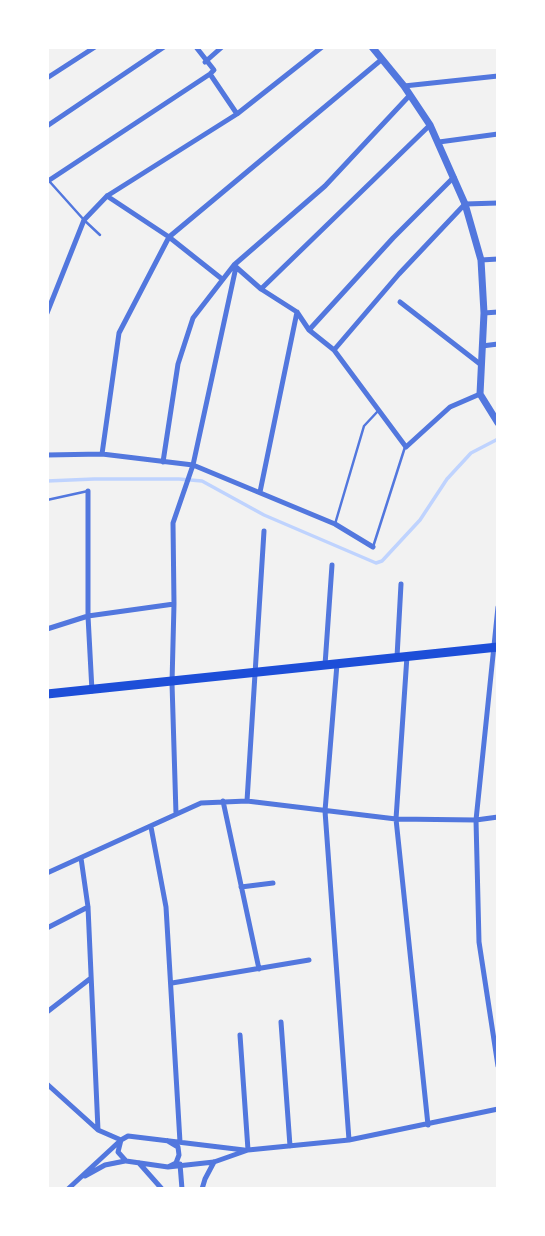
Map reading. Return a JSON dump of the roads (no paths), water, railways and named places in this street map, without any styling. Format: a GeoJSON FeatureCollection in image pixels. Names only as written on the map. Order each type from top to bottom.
{"type":"FeatureCollection","features":[{"type":"Feature","properties":{"kind":"main road"},"geometry":{"type":"LineString","coordinates":[[47,694],[496,647]]}},
{"type":"Feature","properties":{"kind":"street"},"geometry":{"type":"LineString","coordinates":[[47,78],[95,47]]}},
{"type":"Feature","properties":{"kind":"street"},"geometry":{"type":"LineString","coordinates":[[47,126],[164,47]]}},
{"type":"Feature","properties":{"kind":"street"},"geometry":{"type":"LineString","coordinates":[[195,47],[237,114]]}},
{"type":"Feature","properties":{"kind":"street"},"geometry":{"type":"LineString","coordinates":[[205,62],[222,47]]}},
{"type":"Feature","properties":{"kind":"street"},"geometry":{"type":"LineString","coordinates":[[47,313],[84,220],[107,196],[237,114],[322,47]]}},
{"type":"Feature","properties":{"kind":"street"},"geometry":{"type":"LineString","coordinates":[[372,47],[410,94],[430,125],[465,204],[481,260],[484,313],[480,394],[498,423]]}},
{"type":"Feature","properties":{"kind":"street"},"geometry":{"type":"LineString","coordinates":[[102,454],[119,333],[169,237],[381,60]]}},
{"type":"Feature","properties":{"kind":"street"},"geometry":{"type":"LineString","coordinates":[[48,180],[212,72]]}},
{"type":"Feature","properties":{"kind":"street"},"geometry":{"type":"LineString","coordinates":[[404,86],[498,76]]}},
{"type":"Feature","properties":{"kind":"street"},"geometry":{"type":"LineString","coordinates":[[163,462],[178,364],[193,318],[222,279],[325,186],[410,94]]}},
{"type":"Feature","properties":{"kind":"street"},"geometry":{"type":"LineString","coordinates":[[261,289],[430,125]]}},
{"type":"Feature","properties":{"kind":"street"},"geometry":{"type":"LineString","coordinates":[[439,142],[498,134]]}},
{"type":"Feature","properties":{"kind":"street"},"geometry":{"type":"LineString","coordinates":[[309,330],[393,238],[455,177]]}},
{"type":"Feature","properties":{"kind":"street"},"geometry":{"type":"LineString","coordinates":[[107,196],[169,237],[222,279]]}},
{"type":"Feature","properties":{"kind":"street"},"geometry":{"type":"LineString","coordinates":[[334,350],[399,274],[465,204],[498,203]]}},
{"type":"Feature","properties":{"kind":"street"},"geometry":{"type":"LineString","coordinates":[[481,260],[498,259]]}},
{"type":"Feature","properties":{"kind":"street"},"geometry":{"type":"LineString","coordinates":[[235,266],[261,289],[297,312],[309,330],[334,350],[406,447],[450,407],[480,394]]}},
{"type":"Feature","properties":{"kind":"street"},"geometry":{"type":"LineString","coordinates":[[176,814],[172,683],[173,523],[193,465],[235,266]]}},
{"type":"Feature","properties":{"kind":"street"},"geometry":{"type":"LineString","coordinates":[[400,302],[480,364]]}},
{"type":"Feature","properties":{"kind":"street"},"geometry":{"type":"LineString","coordinates":[[260,492],[297,312]]}},
{"type":"Feature","properties":{"kind":"street"},"geometry":{"type":"LineString","coordinates":[[484,313],[498,312]]}},
{"type":"Feature","properties":{"kind":"street"},"geometry":{"type":"LineString","coordinates":[[482,346],[498,344]]}},
{"type":"Feature","properties":{"kind":"street"},"geometry":{"type":"LineString","coordinates":[[47,455],[102,454],[193,465],[335,524],[373,547]]}},
{"type":"Feature","properties":{"kind":"street"},"geometry":{"type":"LineString","coordinates":[[88,491],[88,616],[92,691]]}},
{"type":"Feature","properties":{"kind":"street"},"geometry":{"type":"LineString","coordinates":[[247,801],[264,531]]}},
{"type":"Feature","properties":{"kind":"street"},"geometry":{"type":"LineString","coordinates":[[325,665],[332,565]]}},
{"type":"Feature","properties":{"kind":"street"},"geometry":{"type":"LineString","coordinates":[[401,584],[402,657],[396,819],[428,1125]]}},
{"type":"Feature","properties":{"kind":"street"},"geometry":{"type":"LineString","coordinates":[[47,629],[88,616],[174,604]]}},
{"type":"Feature","properties":{"kind":"street"},"geometry":{"type":"LineString","coordinates":[[498,607],[496,647],[476,820],[479,942],[498,1066]]}},
{"type":"Feature","properties":{"kind":"street"},"geometry":{"type":"LineString","coordinates":[[337,664],[325,811],[349,1140]]}},
{"type":"Feature","properties":{"kind":"street"},"geometry":{"type":"LineString","coordinates":[[223,801],[259,970]]}},
{"type":"Feature","properties":{"kind":"street"},"geometry":{"type":"LineString","coordinates":[[47,873],[201,803],[247,801],[396,819],[476,820],[498,817]]}},
{"type":"Feature","properties":{"kind":"street"},"geometry":{"type":"LineString","coordinates":[[151,827],[166,907],[180,1142]]}},
{"type":"Feature","properties":{"kind":"street"},"geometry":{"type":"LineString","coordinates":[[81,858],[88,907],[98,1130]]}},
{"type":"Feature","properties":{"kind":"street"},"geometry":{"type":"LineString","coordinates":[[241,887],[273,883]]}},
{"type":"Feature","properties":{"kind":"street"},"geometry":{"type":"LineString","coordinates":[[47,928],[88,907]]}},
{"type":"Feature","properties":{"kind":"street"},"geometry":{"type":"LineString","coordinates":[[172,983],[309,960]]}},
{"type":"Feature","properties":{"kind":"street"},"geometry":{"type":"LineString","coordinates":[[47,1012],[91,978]]}},
{"type":"Feature","properties":{"kind":"street"},"geometry":{"type":"LineString","coordinates":[[281,1022],[290,1146]]}},
{"type":"Feature","properties":{"kind":"street"},"geometry":{"type":"LineString","coordinates":[[240,1035],[248,1150]]}},
{"type":"Feature","properties":{"kind":"street"},"geometry":{"type":"LineString","coordinates":[[47,1084],[98,1130],[121,1140]]}},
{"type":"Feature","properties":{"kind":"street"},"geometry":{"type":"LineString","coordinates":[[68,1189],[121,1140],[133,1136],[248,1150],[349,1140],[498,1109]]}},
{"type":"Feature","properties":{"kind":"street"},"geometry":{"type":"LineString","coordinates":[[121,1140],[118,1152],[126,1161]]}},
{"type":"Feature","properties":{"kind":"street"},"geometry":{"type":"LineString","coordinates":[[168,1141],[178,1147],[182,1189]]}},
{"type":"Feature","properties":{"kind":"street"},"geometry":{"type":"LineString","coordinates":[[77,1181],[104,1165],[126,1161],[168,1167],[214,1162],[248,1150]]}},
{"type":"Feature","properties":{"kind":"street"},"geometry":{"type":"LineString","coordinates":[[168,1167],[176,1163],[179,1155]]}},
{"type":"Feature","properties":{"kind":"street"},"geometry":{"type":"LineString","coordinates":[[202,1189],[214,1162]]}},
{"type":"Feature","properties":{"kind":"street"},"geometry":{"type":"LineString","coordinates":[[139,1163],[162,1189]]}},
{"type":"Feature","properties":{"kind":"lane"},"geometry":{"type":"LineString","coordinates":[[48,180],[100,235]]}},
{"type":"Feature","properties":{"kind":"lane"},"geometry":{"type":"LineString","coordinates":[[335,524],[364,426],[378,411]]}},
{"type":"Feature","properties":{"kind":"lane"},"geometry":{"type":"LineString","coordinates":[[373,547],[406,447]]}},
{"type":"Feature","properties":{"kind":"lane"},"geometry":{"type":"LineString","coordinates":[[47,500],[88,491]]}},
{"type":"Feature","properties":{"kind":"waterway"},"geometry":{"type":"LineString","coordinates":[[47,481],[202,481],[264,515],[376,563],[382,561],[420,520],[447,479],[471,453],[498,439]]}}]}
